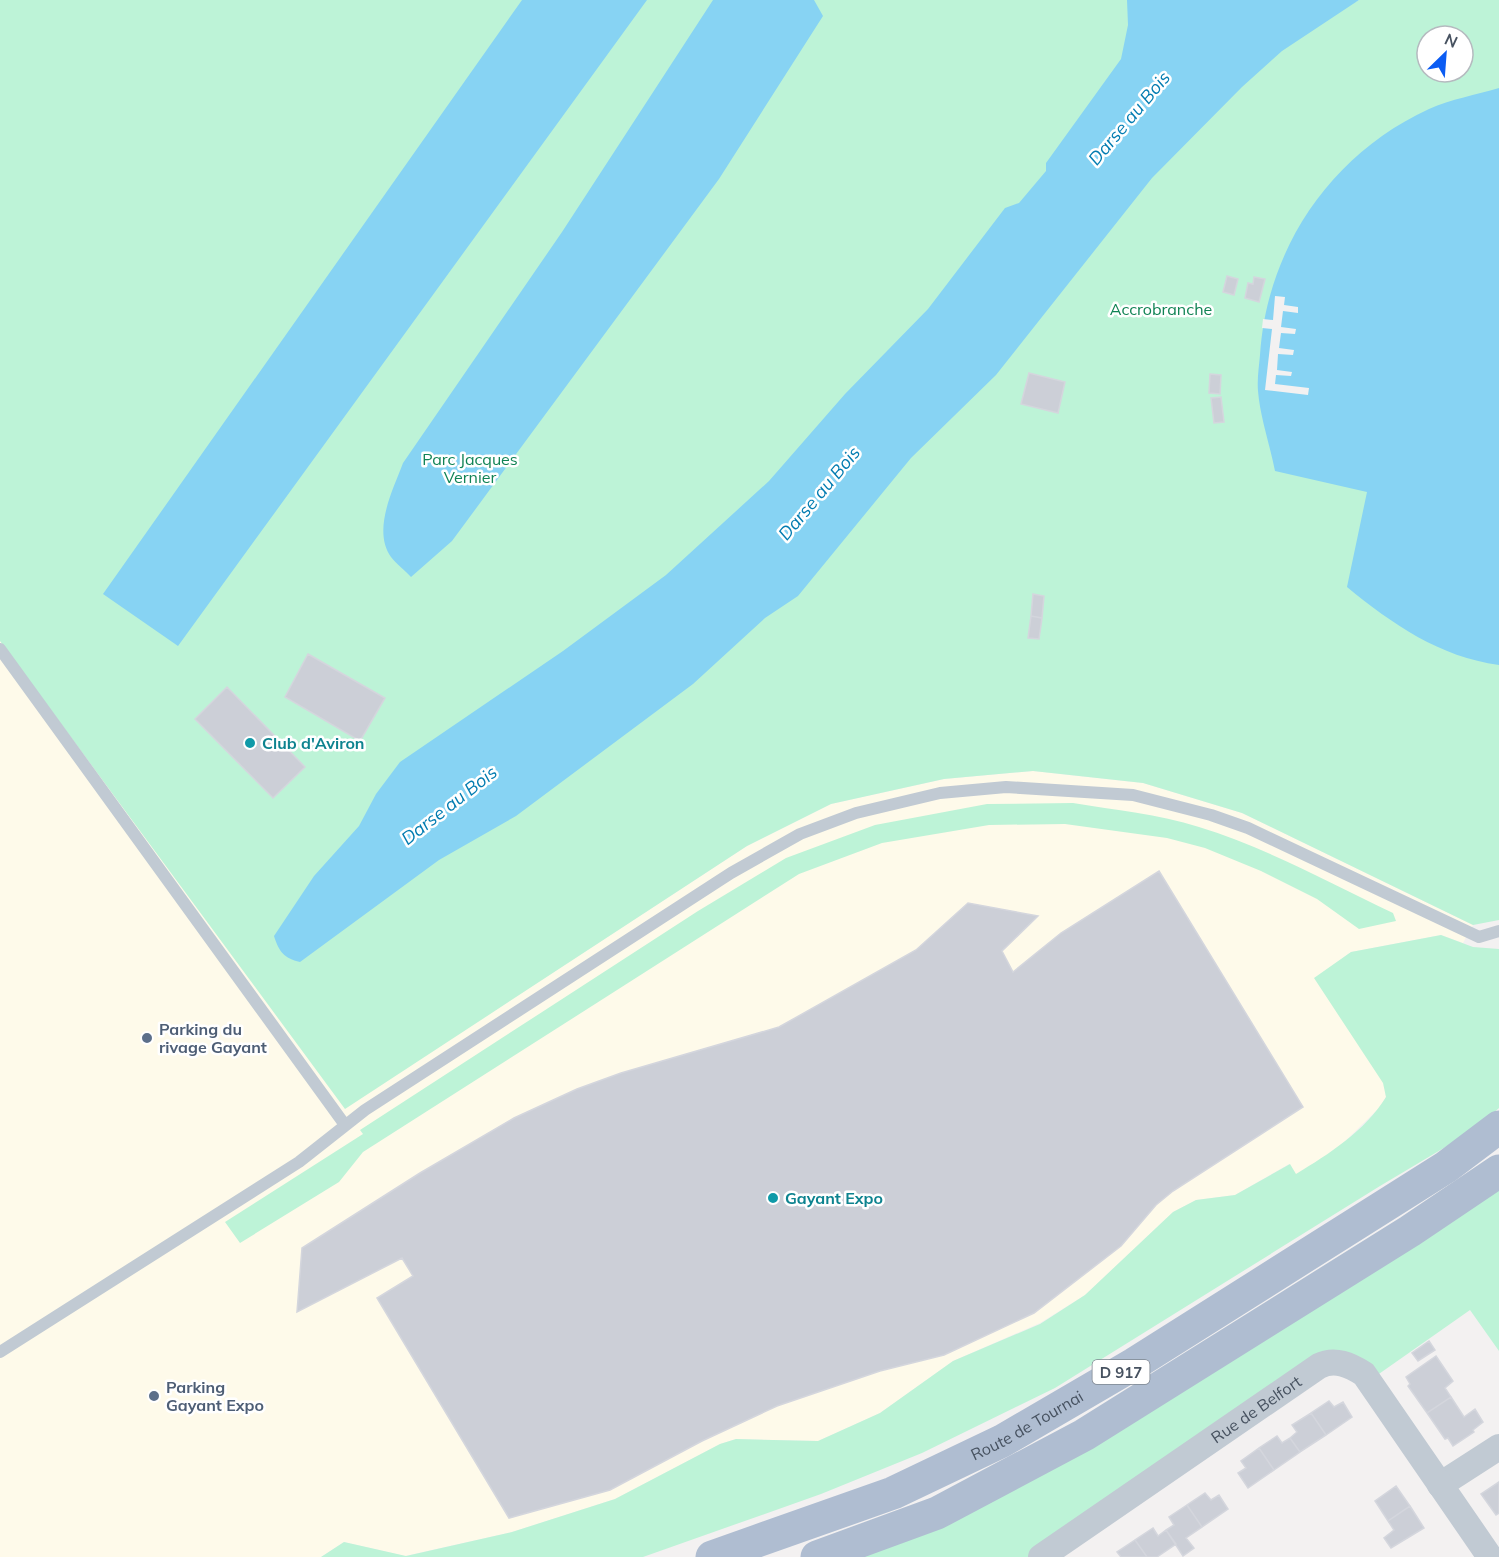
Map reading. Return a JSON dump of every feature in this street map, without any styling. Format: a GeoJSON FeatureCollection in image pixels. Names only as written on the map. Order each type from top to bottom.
{"type":"FeatureCollection","features":[{"type":"Feature","properties":{"kind":"main road","name":"Route de Tournai"},"geometry":{"type":"LineString","coordinates":[[712,1557],[914,1485],[1012,1436],[1134,1364],[1464,1155],[1497,1147]]}},
{"type":"Feature","properties":{"kind":"main road","name":"Route de Tournai"},"geometry":{"type":"LineString","coordinates":[[817,1557],[937,1513],[1084,1436],[1410,1231],[1497,1147]]}},
{"type":"Feature","properties":{"kind":"street","name":"Rue de Belfort"},"geometry":{"type":"LineString","coordinates":[[1041,1557],[1326,1362],[1346,1364],[1364,1374],[1490,1557]]}},
{"type":"Feature","properties":{"kind":"street"},"geometry":{"type":"LineString","coordinates":[[1440,1485],[1499,1447]]}},
{"type":"Feature","properties":{"kind":"lane"},"geometry":{"type":"LineString","coordinates":[[0,649],[345,1125]]}},
{"type":"Feature","properties":{"kind":"lane"},"geometry":{"type":"LineString","coordinates":[[0,1352],[299,1162],[345,1125],[691,898],[800,834],[856,813],[940,793],[1006,787],[1075,789],[1133,795],[1171,803],[1239,824],[1282,842],[1468,933],[1479,937],[1499,932]]}},
{"type":"Feature","properties":{"kind":"lane"},"geometry":{"type":"LineString","coordinates":[[1135,1379],[1464,1170]]}},
{"type":"Feature","properties":{"kind":"lane"},"geometry":{"type":"LineString","coordinates":[[1003,1455],[1021,1445]]}},
{"type":"Feature","properties":{"kind":"lane"},"geometry":{"type":"LineString","coordinates":[[751,1557],[773,1550]]}},
{"type":"Feature","properties":{"kind":"shaded area"},"geometry":{"type":"Polygon","coordinates":[[[0,641],[345,1108],[747,846],[831,804],[944,779],[1033,771],[1143,783],[1242,813],[1473,925],[1463,943],[1441,935],[1351,952],[1315,978],[1384,1083],[1386,1097],[1379,1108],[1337,1149],[1296,1175],[1289,1164],[1235,1195],[1196,1200],[1173,1212],[1085,1295],[1040,1323],[953,1361],[880,1413],[818,1441],[736,1439],[720,1444],[615,1499],[512,1532],[405,1556],[344,1542],[321,1557],[0,1557],[0,641]]]}},
{"type":"Feature","properties":{"kind":"green space","name":"Parc Jacques Vernier"},"geometry":{"type":"Polygon","coordinates":[[[0,0],[1338,0],[1355,2],[1359,0],[1499,0],[1499,920],[1473,925],[1242,813],[1143,783],[1033,771],[944,779],[831,804],[747,846],[345,1109],[0,641],[0,0]]]}},
{"type":"Feature","properties":{"kind":"green space"},"geometry":{"type":"Polygon","coordinates":[[[1073,803],[1168,819],[1224,835],[1298,867],[1393,913],[1396,921],[1359,929],[1317,899],[1261,871],[1205,848],[1167,838],[1065,824],[989,825],[882,843],[799,874],[363,1152],[339,1182],[240,1243],[225,1222],[363,1134],[360,1130],[698,911],[786,858],[875,825],[987,804],[1073,803]]]}},
{"type":"Feature","properties":{"kind":"green space"},"geometry":{"type":"Polygon","coordinates":[[[1441,935],[1473,947],[1499,949],[1499,1108],[1474,1130],[1055,1388],[922,1453],[821,1494],[643,1557],[321,1557],[344,1542],[406,1556],[512,1532],[615,1499],[720,1444],[736,1439],[818,1441],[880,1413],[953,1361],[1040,1324],[1085,1295],[1173,1212],[1196,1200],[1235,1195],[1290,1164],[1296,1174],[1357,1131],[1368,1121],[1386,1097],[1383,1083],[1314,978],[1351,952],[1441,935]]]}},
{"type":"Feature","properties":{"kind":"green space"},"geometry":{"type":"Polygon","coordinates":[[[1499,1186],[1499,1351],[1470,1310],[1376,1376],[1318,1358],[1028,1557],[863,1557],[1499,1186]]]}},
{"type":"Feature","properties":{"kind":"water"},"geometry":{"type":"Polygon","coordinates":[[[522,0],[647,0],[178,646],[103,594],[522,0]]]}},
{"type":"Feature","properties":{"kind":"water"},"geometry":{"type":"Polygon","coordinates":[[[713,0],[814,0],[823,16],[719,179],[452,541],[411,577],[391,557],[383,535],[386,510],[403,463],[562,232],[713,0]]]}},
{"type":"Feature","properties":{"kind":"water","name":"Darse au Bois"},"geometry":{"type":"Polygon","coordinates":[[[1127,0],[1359,0],[1282,51],[1242,87],[1152,178],[996,375],[911,458],[798,596],[765,618],[693,684],[516,816],[439,860],[300,962],[283,954],[274,936],[314,876],[359,826],[376,794],[400,762],[563,651],[666,575],[769,481],[845,394],[928,309],[1005,208],[1019,203],[1046,171],[1046,163],[1121,59],[1128,25],[1127,0]]]}},
{"type":"Feature","properties":{"kind":"water"},"geometry":{"type":"Polygon","coordinates":[[[1499,88],[1499,665],[1477,661],[1437,647],[1381,614],[1347,587],[1367,492],[1275,471],[1261,411],[1258,382],[1265,316],[1276,278],[1291,242],[1310,209],[1334,178],[1362,151],[1394,128],[1429,109],[1499,88]]]}},
{"type":"Feature","properties":{"kind":"pier"},"geometry":{"type":"Polygon","coordinates":[[[1275,296],[1285,297],[1284,305],[1298,307],[1298,313],[1283,311],[1281,327],[1296,329],[1295,334],[1281,333],[1279,348],[1294,350],[1293,355],[1278,354],[1277,370],[1292,372],[1291,376],[1276,375],[1275,384],[1309,388],[1308,395],[1265,390],[1272,329],[1262,328],[1263,319],[1273,320],[1275,296]]]}},
{"type":"Feature","properties":{"kind":"building"},"geometry":{"type":"Polygon","coordinates":[[[1227,276],[1238,279],[1234,295],[1223,292],[1227,276]]]}},
{"type":"Feature","properties":{"kind":"building"},"geometry":{"type":"Polygon","coordinates":[[[1254,277],[1265,279],[1259,302],[1245,298],[1248,283],[1253,284],[1254,277]]]}},
{"type":"Feature","properties":{"kind":"building"},"geometry":{"type":"Polygon","coordinates":[[[1029,373],[1065,382],[1058,413],[1021,404],[1029,373]]]}},
{"type":"Feature","properties":{"kind":"building"},"geometry":{"type":"Polygon","coordinates":[[[1210,374],[1221,375],[1220,394],[1209,393],[1210,374]]]}},
{"type":"Feature","properties":{"kind":"building"},"geometry":{"type":"Polygon","coordinates":[[[1221,397],[1224,422],[1214,423],[1211,398],[1221,397]]]}},
{"type":"Feature","properties":{"kind":"building"},"geometry":{"type":"Polygon","coordinates":[[[1033,594],[1044,596],[1042,618],[1031,616],[1033,594]]]}},
{"type":"Feature","properties":{"kind":"building"},"geometry":{"type":"Polygon","coordinates":[[[1031,616],[1042,618],[1039,639],[1028,638],[1031,616]]]}},
{"type":"Feature","properties":{"kind":"building"},"geometry":{"type":"Polygon","coordinates":[[[308,654],[385,698],[360,741],[285,697],[308,654]]]}},
{"type":"Feature","properties":{"kind":"building","name":"Club d'Aviron"},"geometry":{"type":"Polygon","coordinates":[[[227,687],[305,767],[273,798],[195,719],[227,687]]]}},
{"type":"Feature","properties":{"kind":"building","name":"Gayant Expo"},"geometry":{"type":"Polygon","coordinates":[[[1159,871],[1303,1107],[1173,1191],[1156,1205],[1121,1246],[1034,1313],[944,1355],[880,1371],[777,1406],[702,1441],[610,1490],[509,1518],[377,1298],[413,1276],[402,1258],[297,1312],[302,1248],[420,1173],[514,1118],[577,1089],[621,1073],[779,1027],[916,950],[968,903],[1038,916],[1002,951],[1013,972],[1061,933],[1159,871]]]}},
{"type":"Feature","properties":{"kind":"building"},"geometry":{"type":"Polygon","coordinates":[[[1429,1341],[1435,1350],[1418,1361],[1412,1353],[1429,1341]]]}},
{"type":"Feature","properties":{"kind":"building"},"geometry":{"type":"Polygon","coordinates":[[[1436,1356],[1453,1381],[1445,1388],[1451,1397],[1427,1413],[1408,1386],[1410,1384],[1406,1377],[1436,1356]]]}},
{"type":"Feature","properties":{"kind":"building"},"geometry":{"type":"Polygon","coordinates":[[[1451,1397],[1464,1417],[1475,1409],[1483,1422],[1473,1430],[1474,1432],[1453,1446],[1448,1438],[1445,1439],[1427,1413],[1451,1397]]]}},
{"type":"Feature","properties":{"kind":"building"},"geometry":{"type":"Polygon","coordinates":[[[1329,1401],[1334,1407],[1343,1402],[1352,1417],[1326,1435],[1311,1413],[1329,1401]]]}},
{"type":"Feature","properties":{"kind":"building"},"geometry":{"type":"Polygon","coordinates":[[[1311,1413],[1326,1435],[1300,1452],[1290,1438],[1297,1432],[1292,1425],[1311,1413]]]}},
{"type":"Feature","properties":{"kind":"building"},"geometry":{"type":"Polygon","coordinates":[[[1277,1436],[1282,1443],[1290,1438],[1300,1452],[1274,1470],[1259,1448],[1277,1436]]]}},
{"type":"Feature","properties":{"kind":"building"},"geometry":{"type":"Polygon","coordinates":[[[1259,1448],[1274,1470],[1248,1488],[1238,1473],[1246,1468],[1241,1461],[1259,1448]]]}},
{"type":"Feature","properties":{"kind":"building"},"geometry":{"type":"Polygon","coordinates":[[[1499,1482],[1499,1513],[1496,1515],[1481,1494],[1499,1482]]]}},
{"type":"Feature","properties":{"kind":"building"},"geometry":{"type":"Polygon","coordinates":[[[1396,1486],[1410,1506],[1388,1521],[1375,1501],[1396,1486]]]}},
{"type":"Feature","properties":{"kind":"building"},"geometry":{"type":"Polygon","coordinates":[[[1205,1493],[1211,1500],[1219,1495],[1228,1509],[1202,1527],[1187,1505],[1205,1493]]]}},
{"type":"Feature","properties":{"kind":"building"},"geometry":{"type":"Polygon","coordinates":[[[1187,1505],[1202,1527],[1186,1538],[1194,1548],[1183,1556],[1166,1530],[1174,1525],[1169,1517],[1187,1505]]]}},
{"type":"Feature","properties":{"kind":"building"},"geometry":{"type":"Polygon","coordinates":[[[1410,1506],[1424,1528],[1391,1548],[1384,1538],[1394,1530],[1388,1521],[1410,1506]]]}},
{"type":"Feature","properties":{"kind":"building"},"geometry":{"type":"Polygon","coordinates":[[[1153,1528],[1158,1536],[1166,1530],[1176,1544],[1157,1557],[1147,1557],[1135,1540],[1153,1528]]]}},
{"type":"Feature","properties":{"kind":"building"},"geometry":{"type":"Polygon","coordinates":[[[1135,1540],[1147,1557],[1121,1557],[1117,1552],[1135,1540]]]}},
{"type":"Feature","properties":{"kind":"place","name":"Club d'Aviron"},"geometry":{"type":"Point","coordinates":[250,743]}},
{"type":"Feature","properties":{"kind":"place","name":"Parking du rivage Gayant"},"geometry":{"type":"Point","coordinates":[147,1038]}},
{"type":"Feature","properties":{"kind":"place","name":"Gayant Expo"},"geometry":{"type":"Point","coordinates":[773,1198]}},
{"type":"Feature","properties":{"kind":"place","name":"Parking Gayant Expo"},"geometry":{"type":"Point","coordinates":[154,1396]}},
{"type":"Feature","properties":{"kind":"park label","name":"Accrobranche"},"geometry":{"type":"Point","coordinates":[1161,309]}}]}
